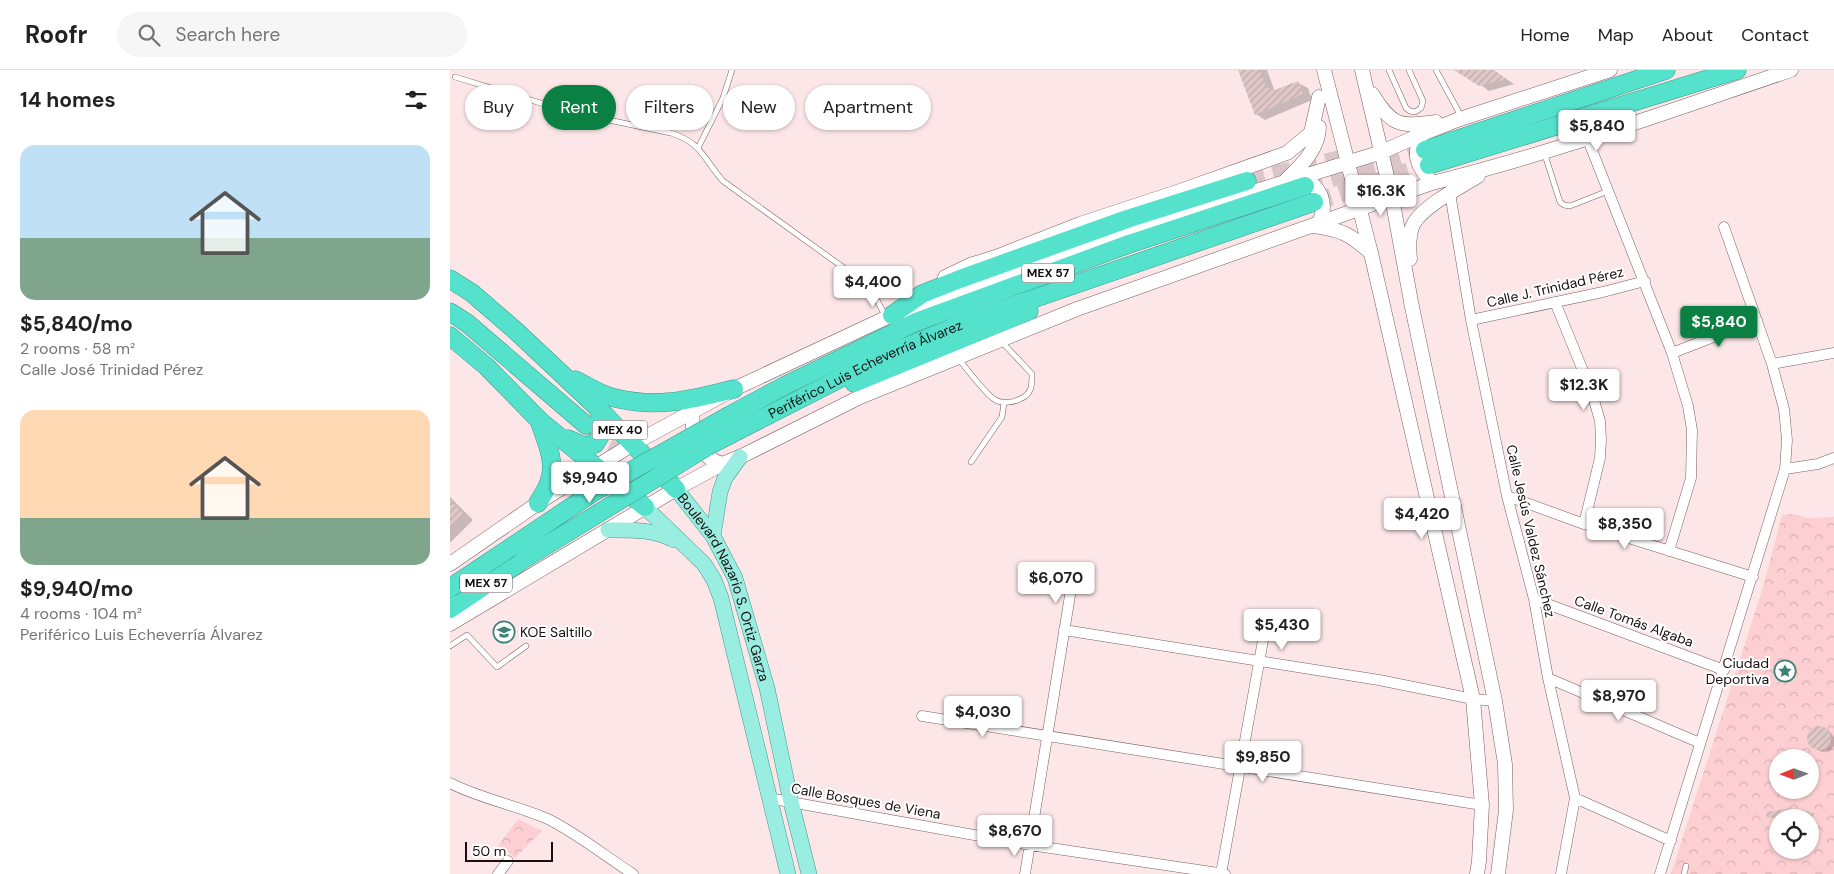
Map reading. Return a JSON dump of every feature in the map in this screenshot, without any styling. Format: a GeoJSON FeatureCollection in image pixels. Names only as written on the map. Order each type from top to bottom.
{"type":"FeatureCollection","features":[{"type":"Feature","properties":{"kind":"highway"},"geometry":{"type":"LineString","coordinates":[[1425,148],[1461,125],[1666,70]]}},
{"type":"Feature","properties":{"kind":"highway"},"geometry":{"type":"LineString","coordinates":[[1425,148],[1737,70]]}},
{"type":"Feature","properties":{"kind":"highway"},"geometry":{"type":"LineString","coordinates":[[889,316],[928,292],[1128,219],[1247,181]]}},
{"type":"Feature","properties":{"kind":"highway","name":"Periférico Luis Echeverría Álvarez"},"geometry":{"type":"LineString","coordinates":[[450,608],[541,548],[708,446],[735,422],[784,386],[916,322],[1303,182]]}},
{"type":"Feature","properties":{"kind":"highway","name":"Periférico Luis Echeverría Álvarez"},"geometry":{"type":"LineString","coordinates":[[450,588],[592,493],[735,422],[886,355],[969,321],[1314,202]]}},
{"type":"Feature","properties":{"kind":"highway"},"geometry":{"type":"LineString","coordinates":[[720,446],[840,389],[908,360],[1026,312],[1111,282],[1143,261]]}},
{"type":"Feature","properties":{"kind":"highway"},"geometry":{"type":"LineString","coordinates":[[916,322],[955,300],[1039,264]]}},
{"type":"Feature","properties":{"kind":"highway","name":"Boulevard Nazario S. Ortiz Garza"},"geometry":{"type":"LineString","coordinates":[[450,279],[472,293],[600,410],[676,489]]}},
{"type":"Feature","properties":{"kind":"highway"},"geometry":{"type":"LineString","coordinates":[[450,312],[467,323],[586,425]]}},
{"type":"Feature","properties":{"kind":"highway","name":"Boulevard Nazario S. Ortiz Garza"},"geometry":{"type":"LineString","coordinates":[[450,336],[486,366],[539,420],[645,507]]}},
{"type":"Feature","properties":{"kind":"highway"},"geometry":{"type":"LineString","coordinates":[[561,374],[614,398],[650,403],[671,403],[734,389]]}},
{"type":"Feature","properties":{"kind":"highway"},"geometry":{"type":"LineString","coordinates":[[558,435],[579,445],[595,444],[600,436],[600,410]]}},
{"type":"Feature","properties":{"kind":"highway"},"geometry":{"type":"LineString","coordinates":[[539,420],[552,459],[550,481],[543,500]]}},
{"type":"Feature","properties":{"kind":"main road"},"geometry":{"type":"LineString","coordinates":[[713,536],[724,478],[740,457]]}},
{"type":"Feature","properties":{"kind":"main road","name":"Boulevard Nazario S. Ortiz Garza"},"geometry":{"type":"LineString","coordinates":[[676,489],[713,536],[738,587],[767,688],[790,802],[809,874]]}},
{"type":"Feature","properties":{"kind":"main road","name":"Boulevard Nazario S. Ortiz Garza"},"geometry":{"type":"LineString","coordinates":[[645,507],[704,564],[714,580],[721,598],[768,798],[788,874]]}},
{"type":"Feature","properties":{"kind":"main road"},"geometry":{"type":"LineString","coordinates":[[608,530],[648,531],[663,534],[686,546]]}},
{"type":"Feature","properties":{"kind":"street"},"geometry":{"type":"LineString","coordinates":[[1280,184],[1304,163],[1319,136],[1318,70]]}},
{"type":"Feature","properties":{"kind":"street"},"geometry":{"type":"LineString","coordinates":[[1324,70],[1371,253],[1474,699],[1482,805],[1477,874]]}},
{"type":"Feature","properties":{"kind":"street"},"geometry":{"type":"LineString","coordinates":[[1362,70],[1392,198],[1412,307],[1496,701],[1505,764],[1506,810],[1498,874]]}},
{"type":"Feature","properties":{"kind":"street"},"geometry":{"type":"LineString","coordinates":[[1366,86],[1383,112],[1397,123],[1461,125],[1585,74],[1610,70]]}},
{"type":"Feature","properties":{"kind":"street"},"geometry":{"type":"LineString","coordinates":[[450,624],[676,489],[722,464],[740,457],[860,397],[1077,309],[1315,224],[1432,183],[1489,169],[1588,140],[1790,70]]}},
{"type":"Feature","properties":{"kind":"street"},"geometry":{"type":"LineString","coordinates":[[928,292],[935,283],[970,265],[996,257],[1080,224],[1287,153],[1311,133],[1319,97]]}},
{"type":"Feature","properties":{"kind":"street"},"geometry":{"type":"LineString","coordinates":[[1588,140],[1609,191],[1619,222],[1645,281],[1672,353],[1688,406],[1692,430],[1691,478],[1669,551]]}},
{"type":"Feature","properties":{"kind":"street"},"geometry":{"type":"LineString","coordinates":[[1425,148],[1416,147],[1417,158],[1421,171],[1432,183]]}},
{"type":"Feature","properties":{"kind":"street"},"geometry":{"type":"LineString","coordinates":[[1303,182],[1348,162],[1382,152],[1425,148]]}},
{"type":"Feature","properties":{"kind":"street"},"geometry":{"type":"LineString","coordinates":[[1412,307],[1410,235],[1414,223],[1429,207],[1489,169]]}},
{"type":"Feature","properties":{"kind":"street"},"geometry":{"type":"LineString","coordinates":[[450,564],[543,500],[633,444],[734,389],[889,316],[1149,224],[1280,184],[1310,181],[1317,187],[1322,195],[1324,205],[1323,214],[1315,224]]}},
{"type":"Feature","properties":{"kind":"street","name":"Calle Jesús Valdez Sánchez"},"geometry":{"type":"LineString","coordinates":[[1450,193],[1471,320],[1507,496],[1534,599],[1548,678],[1575,798],[1561,874]]}},
{"type":"Feature","properties":{"kind":"street"},"geometry":{"type":"LineString","coordinates":[[1315,224],[1346,233],[1358,240],[1371,253]]}},
{"type":"Feature","properties":{"kind":"street"},"geometry":{"type":"LineString","coordinates":[[1660,874],[1785,469],[1786,424],[1772,364],[1724,227]]}},
{"type":"Feature","properties":{"kind":"street","name":"Calle J. Trinidad Pérez"},"geometry":{"type":"LineString","coordinates":[[1471,320],[1645,281]]}},
{"type":"Feature","properties":{"kind":"street"},"geometry":{"type":"LineString","coordinates":[[1555,302],[1592,393],[1600,421],[1602,440],[1600,458],[1584,524]]}},
{"type":"Feature","properties":{"kind":"street"},"geometry":{"type":"LineString","coordinates":[[1672,353],[1757,320]]}},
{"type":"Feature","properties":{"kind":"street"},"geometry":{"type":"LineString","coordinates":[[1772,364],[1834,353]]}},
{"type":"Feature","properties":{"kind":"street"},"geometry":{"type":"LineString","coordinates":[[693,411],[691,424],[703,453],[712,461],[722,464]]}},
{"type":"Feature","properties":{"kind":"street"},"geometry":{"type":"LineString","coordinates":[[1785,469],[1818,464],[1834,458]]}},
{"type":"Feature","properties":{"kind":"street"},"geometry":{"type":"LineString","coordinates":[[1507,496],[1584,524],[1753,577]]}},
{"type":"Feature","properties":{"kind":"street"},"geometry":{"type":"LineString","coordinates":[[543,500],[560,498],[568,500],[582,516],[585,526],[580,547]]}},
{"type":"Feature","properties":{"kind":"street"},"geometry":{"type":"LineString","coordinates":[[1025,874],[1072,583]]}},
{"type":"Feature","properties":{"kind":"street","name":"Calle Tomás Algaba"},"geometry":{"type":"LineString","coordinates":[[1534,599],[1724,670]]}},
{"type":"Feature","properties":{"kind":"street"},"geometry":{"type":"LineString","coordinates":[[1222,874],[1267,618]]}},
{"type":"Feature","properties":{"kind":"street"},"geometry":{"type":"LineString","coordinates":[[1064,630],[1260,660],[1379,680],[1474,699],[1496,701]]}},
{"type":"Feature","properties":{"kind":"street"},"geometry":{"type":"LineString","coordinates":[[1548,678],[1700,743]]}},
{"type":"Feature","properties":{"kind":"street"},"geometry":{"type":"LineString","coordinates":[[922,716],[1482,805]]}},
{"type":"Feature","properties":{"kind":"street"},"geometry":{"type":"LineString","coordinates":[[450,783],[466,791],[546,819],[566,829],[633,874]]}},
{"type":"Feature","properties":{"kind":"street","name":"Calle Bosques de Viena"},"geometry":{"type":"LineString","coordinates":[[768,798],[1030,844],[1222,874]]}},
{"type":"Feature","properties":{"kind":"street"},"geometry":{"type":"LineString","coordinates":[[1575,798],[1671,841]]}},
{"type":"Feature","properties":{"kind":"street"},"geometry":{"type":"LineString","coordinates":[[498,874],[508,861]]}},
{"type":"Feature","properties":{"kind":"lane"},"geometry":{"type":"LineString","coordinates":[[698,148],[723,98],[732,70]]}},
{"type":"Feature","properties":{"kind":"lane"},"geometry":{"type":"LineString","coordinates":[[1389,70],[1406,108],[1415,112],[1421,108],[1422,101],[1409,70]]}},
{"type":"Feature","properties":{"kind":"lane"},"geometry":{"type":"LineString","coordinates":[[1436,70],[1461,125]]}},
{"type":"Feature","properties":{"kind":"lane"},"geometry":{"type":"LineString","coordinates":[[455,77],[570,112],[671,133],[684,138],[698,148],[723,182],[864,283],[889,316]]}},
{"type":"Feature","properties":{"kind":"lane"},"geometry":{"type":"LineString","coordinates":[[1544,152],[1560,202],[1564,205],[1570,206],[1609,191]]}},
{"type":"Feature","properties":{"kind":"lane"},"geometry":{"type":"LineString","coordinates":[[957,358],[993,399],[1004,403],[1016,402],[1027,396],[1032,386],[1032,374],[1000,340]]}},
{"type":"Feature","properties":{"kind":"lane"},"geometry":{"type":"LineString","coordinates":[[971,462],[1002,417],[1004,403]]}},
{"type":"Feature","properties":{"kind":"lane"},"geometry":{"type":"LineString","coordinates":[[450,646],[468,635],[496,668],[526,646]]}},
{"type":"Feature","properties":{"kind":"lane"},"geometry":{"type":"LineString","coordinates":[[1684,874],[1686,866]]}},
{"type":"Feature","properties":{"kind":"green space","name":"Ciudad Deportiva"},"geometry":{"type":"Polygon","coordinates":[[[1792,514],[1808,518],[1834,517],[1834,874],[1671,874],[1764,584],[1782,515],[1792,514]]]}},
{"type":"Feature","properties":{"kind":"green space"},"geometry":{"type":"Polygon","coordinates":[[[1819,773],[1828,782],[1819,791],[1819,773]]]}},
{"type":"Feature","properties":{"kind":"green space"},"geometry":{"type":"Polygon","coordinates":[[[518,819],[542,831],[515,858],[498,845],[518,819]]]}},
{"type":"Feature","properties":{"kind":"building"},"geometry":{"type":"Polygon","coordinates":[[[1238,70],[1260,70],[1266,87],[1275,90],[1298,81],[1303,94],[1255,115],[1238,70]]]}},
{"type":"Feature","properties":{"kind":"building"},"geometry":{"type":"Polygon","coordinates":[[[1454,70],[1494,70],[1506,79],[1479,86],[1454,70]]]}},
{"type":"Feature","properties":{"kind":"building"},"geometry":{"type":"Polygon","coordinates":[[[450,500],[464,514],[450,528],[450,500]]]}},
{"type":"Feature","properties":{"kind":"building"},"geometry":{"type":"Polygon","coordinates":[[[1819,726],[1824,727],[1830,733],[1831,738],[1828,747],[1819,750],[1810,747],[1807,738],[1810,729],[1819,726]]]}},
{"type":"Feature","properties":{"kind":"building"},"geometry":{"type":"Polygon","coordinates":[[[1766,812],[1769,812],[1769,818],[1767,818],[1766,812]]]}},
{"type":"Feature","properties":{"kind":"tunnel"},"geometry":{"type":"LineString","coordinates":[[1305,186],[1425,150]]}},
{"type":"Feature","properties":{"kind":"tunnel"},"geometry":{"type":"LineString","coordinates":[[1247,181],[1353,156]]}},
{"type":"Feature","properties":{"kind":"tunnel"},"geometry":{"type":"LineString","coordinates":[[1314,202],[1429,165]]}},
{"type":"Feature","properties":{"kind":"tunnel"},"geometry":{"type":"LineString","coordinates":[[589,427],[614,443],[641,453]]}},
{"type":"Feature","properties":{"kind":"place","name":"KOE Saltillo"},"geometry":{"type":"Point","coordinates":[504,632]}},
{"type":"Feature","properties":{"kind":"place","name":"Ciudad Deportiva"},"geometry":{"type":"Point","coordinates":[1785,671]}}]}
